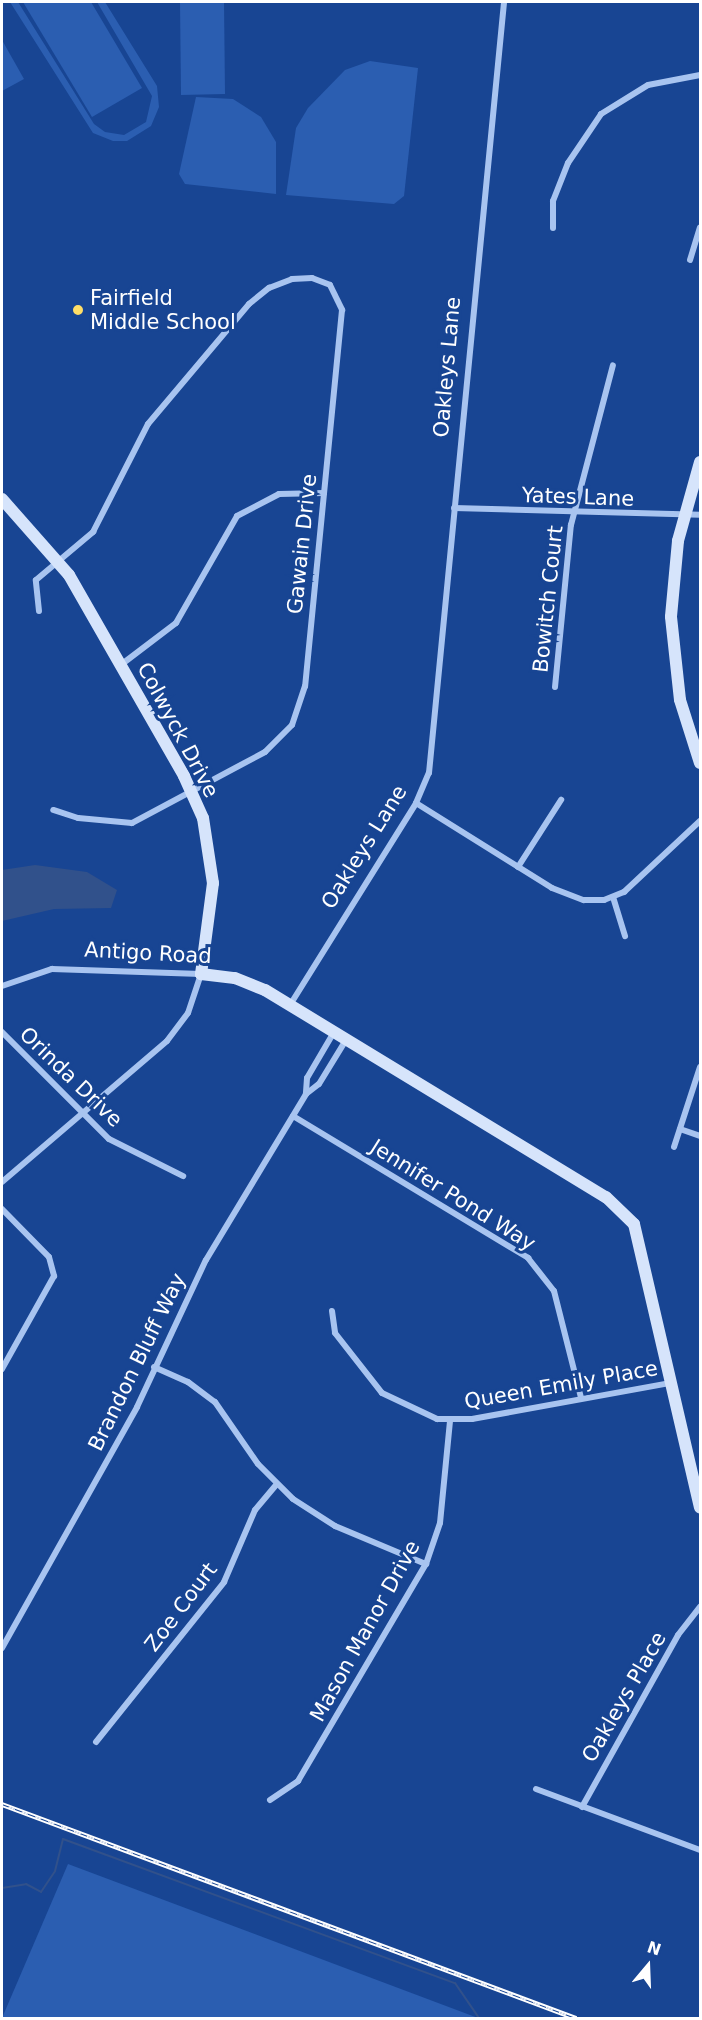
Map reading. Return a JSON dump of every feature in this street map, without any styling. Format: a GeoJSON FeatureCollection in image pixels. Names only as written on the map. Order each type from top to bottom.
{"type":"FeatureCollection","features":[{"type":"Feature","properties":{"kind":"street","name":"Oakleys Lane"},"geometry":{"type":"LineString","coordinates":[[290,1005],[416,803],[431,762],[504,2]]}},
{"type":"Feature","properties":{"kind":"street"},"geometry":{"type":"LineString","coordinates":[[553,228],[553,201],[568,163],[601,114],[648,85],[700,75]]}},
{"type":"Feature","properties":{"kind":"street"},"geometry":{"type":"LineString","coordinates":[[690,260],[700,227]]}},
{"type":"Feature","properties":{"kind":"street","name":"Gawain Drive"},"geometry":{"type":"LineString","coordinates":[[53,810],[78,818],[132,823],[265,752],[287,732],[300,710],[324,493],[341,303],[322,280],[292,279],[255,298],[161,407],[131,453],[103,519],[59,562]]}},
{"type":"Feature","properties":{"kind":"street","name":"Bowitch Court"},"geometry":{"type":"LineString","coordinates":[[555,687],[574,514],[613,365]]}},
{"type":"Feature","properties":{"kind":"street"},"geometry":{"type":"LineString","coordinates":[[700,462],[684,515],[674,565],[672,649],[682,706],[700,763]]}},
{"type":"Feature","properties":{"kind":"street"},"geometry":{"type":"LineString","coordinates":[[122,664],[176,623],[237,516],[279,494],[324,493]]}},
{"type":"Feature","properties":{"kind":"street","name":"Colwyck Drive"},"geometry":{"type":"LineString","coordinates":[[2,499],[59,562],[122,664],[192,792],[207,834],[213,883],[201,974],[195,998],[178,1029],[2,1182]]}},
{"type":"Feature","properties":{"kind":"street","name":"Yates Lane"},"geometry":{"type":"LineString","coordinates":[[454,508],[574,514],[700,515]]}},
{"type":"Feature","properties":{"kind":"street"},"geometry":{"type":"LineString","coordinates":[[39,611],[34,587],[59,562]]}},
{"type":"Feature","properties":{"kind":"street"},"geometry":{"type":"LineString","coordinates":[[518,867],[561,800]]}},
{"type":"Feature","properties":{"kind":"street"},"geometry":{"type":"LineString","coordinates":[[416,803],[567,896],[592,901],[613,897],[632,886],[700,821]]}},
{"type":"Feature","properties":{"kind":"street"},"geometry":{"type":"LineString","coordinates":[[613,897],[625,936]]}},
{"type":"Feature","properties":{"kind":"street","name":"Antigo Road"},"geometry":{"type":"LineString","coordinates":[[2,986],[52,969],[201,974],[247,982],[290,1005]]}},
{"type":"Feature","properties":{"kind":"street"},"geometry":{"type":"LineString","coordinates":[[290,1005],[621,1208],[642,1245],[700,1507]]}},
{"type":"Feature","properties":{"kind":"street","name":"Orinda Drive"},"geometry":{"type":"LineString","coordinates":[[2,1032],[109,1139],[183,1176]]}},
{"type":"Feature","properties":{"kind":"street","name":"Brandon Bluff Way"},"geometry":{"type":"LineString","coordinates":[[306,1094],[307,1078],[334,1032]]}},
{"type":"Feature","properties":{"kind":"street","name":"Brandon Bluff Way"},"geometry":{"type":"LineString","coordinates":[[2,1648],[137,1407],[201,1268],[306,1094],[319,1084],[346,1040]]}},
{"type":"Feature","properties":{"kind":"street"},"geometry":{"type":"LineString","coordinates":[[674,1147],[700,1067]]}},
{"type":"Feature","properties":{"kind":"street","name":"Jennifer Pond Way"},"geometry":{"type":"LineString","coordinates":[[293,1116],[528,1258],[554,1291],[581,1398]]}},
{"type":"Feature","properties":{"kind":"street"},"geometry":{"type":"LineString","coordinates":[[680,1129],[700,1136]]}},
{"type":"Feature","properties":{"kind":"street"},"geometry":{"type":"LineString","coordinates":[[2,1209],[49,1257],[53,1268],[48,1292],[2,1370]]}},
{"type":"Feature","properties":{"kind":"street","name":"Queen Emily Place"},"geometry":{"type":"LineString","coordinates":[[332,1311],[335,1333],[382,1393],[416,1411],[450,1421],[671,1383]]}},
{"type":"Feature","properties":{"kind":"street"},"geometry":{"type":"LineString","coordinates":[[154,1367],[188,1382],[215,1402],[277,1484],[335,1526],[426,1564]]}},
{"type":"Feature","properties":{"kind":"street","name":"Mason Manor Drive"},"geometry":{"type":"LineString","coordinates":[[270,1800],[298,1781],[426,1564],[440,1522],[450,1421]]}},
{"type":"Feature","properties":{"kind":"street","name":"Zoe Court"},"geometry":{"type":"LineString","coordinates":[[96,1742],[224,1582],[255,1510],[277,1484]]}},
{"type":"Feature","properties":{"kind":"street","name":"Oakleys Place"},"geometry":{"type":"LineString","coordinates":[[582,1807],[678,1635],[700,1607]]}},
{"type":"Feature","properties":{"kind":"street"},"geometry":{"type":"LineString","coordinates":[[536,1789],[700,1850]]}},
{"type":"Feature","properties":{"kind":"shaded area"},"geometry":{"type":"Polygon","coordinates":[[[10,2],[18,2],[94,124],[105,132],[124,135],[146,122],[152,96],[97,2],[105,2],[157,86],[159,107],[151,126],[127,141],[113,141],[93,133],[10,2]]]}},
{"type":"Feature","properties":{"kind":"shaded area"},"geometry":{"type":"Polygon","coordinates":[[[23,2],[91,2],[142,88],[92,117],[23,2]]]}},
{"type":"Feature","properties":{"kind":"shaded area"},"geometry":{"type":"Polygon","coordinates":[[[180,2],[224,2],[225,94],[181,95],[180,2]]]}},
{"type":"Feature","properties":{"kind":"shaded area"},"geometry":{"type":"Polygon","coordinates":[[[2,40],[24,79],[2,91],[2,40]]]}},
{"type":"Feature","properties":{"kind":"shaded area"},"geometry":{"type":"Polygon","coordinates":[[[370,61],[418,68],[404,196],[394,204],[286,195],[296,128],[308,108],[345,70],[370,61]]]}},
{"type":"Feature","properties":{"kind":"shaded area"},"geometry":{"type":"Polygon","coordinates":[[[196,97],[233,99],[261,117],[276,142],[276,194],[185,184],[179,174],[196,97]]]}},
{"type":"Feature","properties":{"kind":"shaded area"},"geometry":{"type":"Polygon","coordinates":[[[35,865],[87,872],[117,890],[111,908],[54,909],[2,921],[2,870],[35,865]]]}},
{"type":"Feature","properties":{"kind":"shaded area"},"geometry":{"type":"Polygon","coordinates":[[[68,1864],[478,2018],[2,2018],[68,1864]]]}},
{"type":"Feature","properties":{"kind":"waterway"},"geometry":{"type":"LineString","coordinates":[[2,1888],[26,1884],[41,1892],[55,1871],[63,1839],[455,1983],[479,2018]]}},
{"type":"Feature","properties":{"kind":"railway"},"geometry":{"type":"LineString","coordinates":[[2,1804],[576,2018]]}},
{"type":"Feature","properties":{"kind":"place","name":"Fairfield Middle School"},"geometry":{"type":"Point","coordinates":[78,310]}}]}
